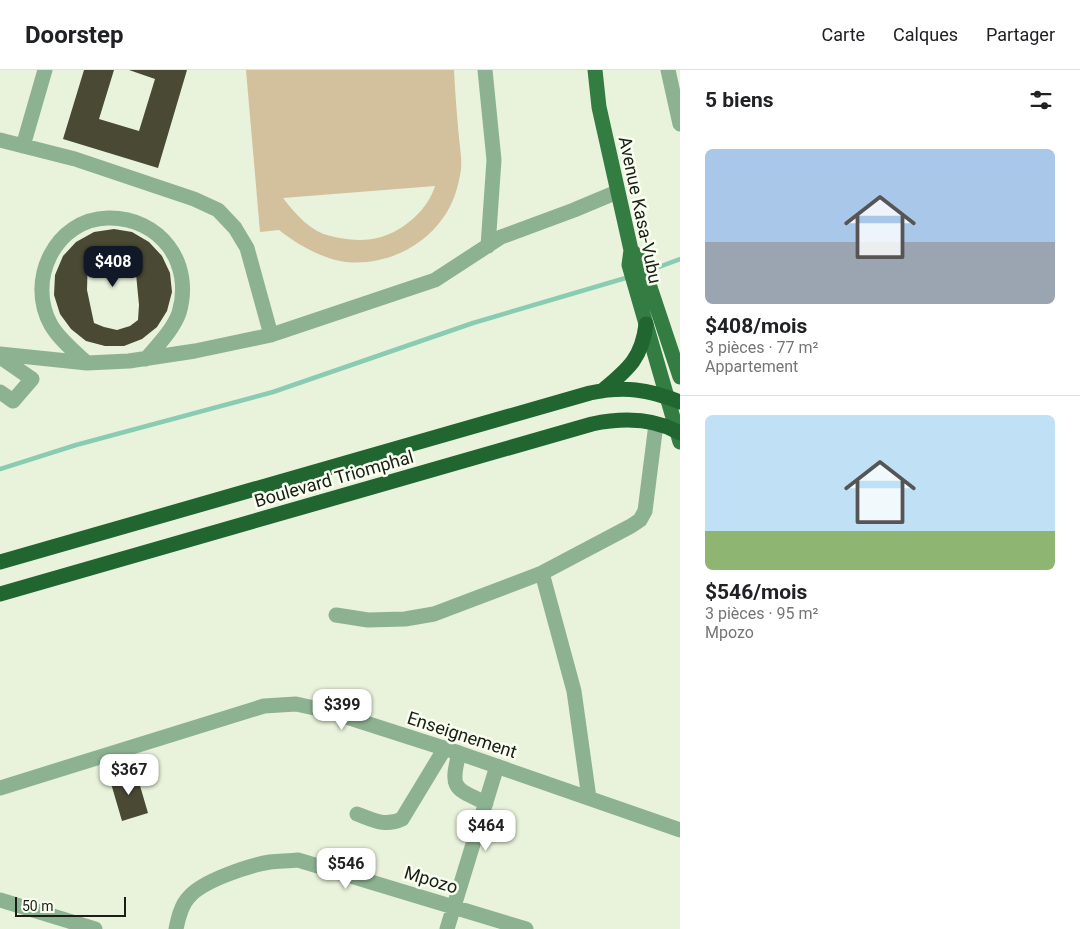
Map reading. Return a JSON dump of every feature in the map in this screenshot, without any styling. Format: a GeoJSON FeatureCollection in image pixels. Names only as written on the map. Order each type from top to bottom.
{"type":"FeatureCollection","features":[{"type":"Feature","properties":{"kind":"highway"},"geometry":{"type":"LineString","coordinates":[[608,390],[639,352],[644,342],[646,324]]}},
{"type":"Feature","properties":{"kind":"highway"},"geometry":{"type":"LineString","coordinates":[[608,390],[634,389],[673,399]]}},
{"type":"Feature","properties":{"kind":"highway","name":"Boulevard Triomphal"},"geometry":{"type":"LineString","coordinates":[[0,562],[608,390]]}},
{"type":"Feature","properties":{"kind":"highway","name":"Boulevard Triomphal"},"geometry":{"type":"LineString","coordinates":[[0,594],[592,424],[613,420],[634,420],[656,424],[679,435]]}},
{"type":"Feature","properties":{"kind":"main road","name":"Avenue Kasa-Vubu"},"geometry":{"type":"LineString","coordinates":[[595,70],[599,107],[617,192],[634,258],[648,302],[646,324],[673,399],[679,435]]}},
{"type":"Feature","properties":{"kind":"main road"},"geometry":{"type":"LineString","coordinates":[[648,302],[680,377]]}},
{"type":"Feature","properties":{"kind":"street"},"geometry":{"type":"LineString","coordinates":[[23,146],[44,70]]}},
{"type":"Feature","properties":{"kind":"street"},"geometry":{"type":"LineString","coordinates":[[485,70],[494,160],[488,246]]}},
{"type":"Feature","properties":{"kind":"street"},"geometry":{"type":"LineString","coordinates":[[668,70],[680,124]]}},
{"type":"Feature","properties":{"kind":"street"},"geometry":{"type":"LineString","coordinates":[[0,140],[75,159],[194,199],[218,210],[235,228],[247,248],[271,335]]}},
{"type":"Feature","properties":{"kind":"street"},"geometry":{"type":"LineString","coordinates":[[0,355],[87,363],[146,359],[271,335],[435,280],[501,237],[617,192]]}},
{"type":"Feature","properties":{"kind":"street"},"geometry":{"type":"LineString","coordinates":[[87,363],[51,326],[42,303],[41,279],[48,256],[63,237],[83,224],[106,218],[130,220],[152,230],[169,246],[180,268],[184,291],[178,315],[166,335],[146,359]]}},
{"type":"Feature","properties":{"kind":"street"},"geometry":{"type":"LineString","coordinates":[[0,355],[32,379],[13,401],[0,392]]}},
{"type":"Feature","properties":{"kind":"street"},"geometry":{"type":"LineString","coordinates":[[336,615],[368,620],[405,619],[434,614],[542,573],[632,526],[640,520],[645,511],[656,424]]}},
{"type":"Feature","properties":{"kind":"street"},"geometry":{"type":"LineString","coordinates":[[542,573],[574,690],[589,798]]}},
{"type":"Feature","properties":{"kind":"street","name":"Enseignement"},"geometry":{"type":"LineString","coordinates":[[0,788],[264,706],[296,704],[328,711],[452,751],[680,830]]}},
{"type":"Feature","properties":{"kind":"street"},"geometry":{"type":"LineString","coordinates":[[452,751],[457,786],[462,792],[486,803]]}},
{"type":"Feature","properties":{"kind":"street"},"geometry":{"type":"LineString","coordinates":[[357,814],[385,824],[394,823],[402,819],[452,751]]}},
{"type":"Feature","properties":{"kind":"street"},"geometry":{"type":"LineString","coordinates":[[447,929],[497,766]]}},
{"type":"Feature","properties":{"kind":"street","name":"Mpozo"},"geometry":{"type":"LineString","coordinates":[[176,929],[179,915],[188,897],[206,884],[246,868],[270,862],[298,860],[526,929]]}},
{"type":"Feature","properties":{"kind":"street"},"geometry":{"type":"LineString","coordinates":[[0,900],[95,929]]}},
{"type":"Feature","properties":{"kind":"shaded area"},"geometry":{"type":"Polygon","coordinates":[[[246,70],[454,70],[461,157],[460,175],[455,195],[447,213],[423,239],[411,248],[383,259],[369,262],[354,262],[340,261],[315,253],[279,230],[260,232],[246,70]],[[435,186],[283,198],[302,220],[320,233],[340,238],[361,240],[375,239],[390,234],[407,224],[432,195],[435,186]]]}},
{"type":"Feature","properties":{"kind":"building"},"geometry":{"type":"Polygon","coordinates":[[[84,70],[114,70],[99,119],[139,131],[155,79],[129,70],[187,70],[158,168],[63,139],[84,70]]]}},
{"type":"Feature","properties":{"kind":"building"},"geometry":{"type":"Polygon","coordinates":[[[114,229],[132,232],[149,242],[162,256],[170,273],[172,292],[167,311],[157,327],[142,339],[124,346],[105,346],[86,341],[71,329],[60,314],[54,295],[55,275],[63,256],[76,242],[94,232],[114,229]],[[112,247],[99,249],[88,255],[87,290],[94,323],[117,330],[130,326],[138,320],[139,305],[134,253],[112,247]]]}},
{"type":"Feature","properties":{"kind":"building"},"geometry":{"type":"Polygon","coordinates":[[[136,772],[148,813],[122,821],[110,780],[136,772]]]}},
{"type":"Feature","properties":{"kind":"waterway"},"geometry":{"type":"LineString","coordinates":[[648,271],[680,259]]}},
{"type":"Feature","properties":{"kind":"waterway"},"geometry":{"type":"LineString","coordinates":[[0,469],[76,445],[273,392],[473,323],[629,277]]}}]}
